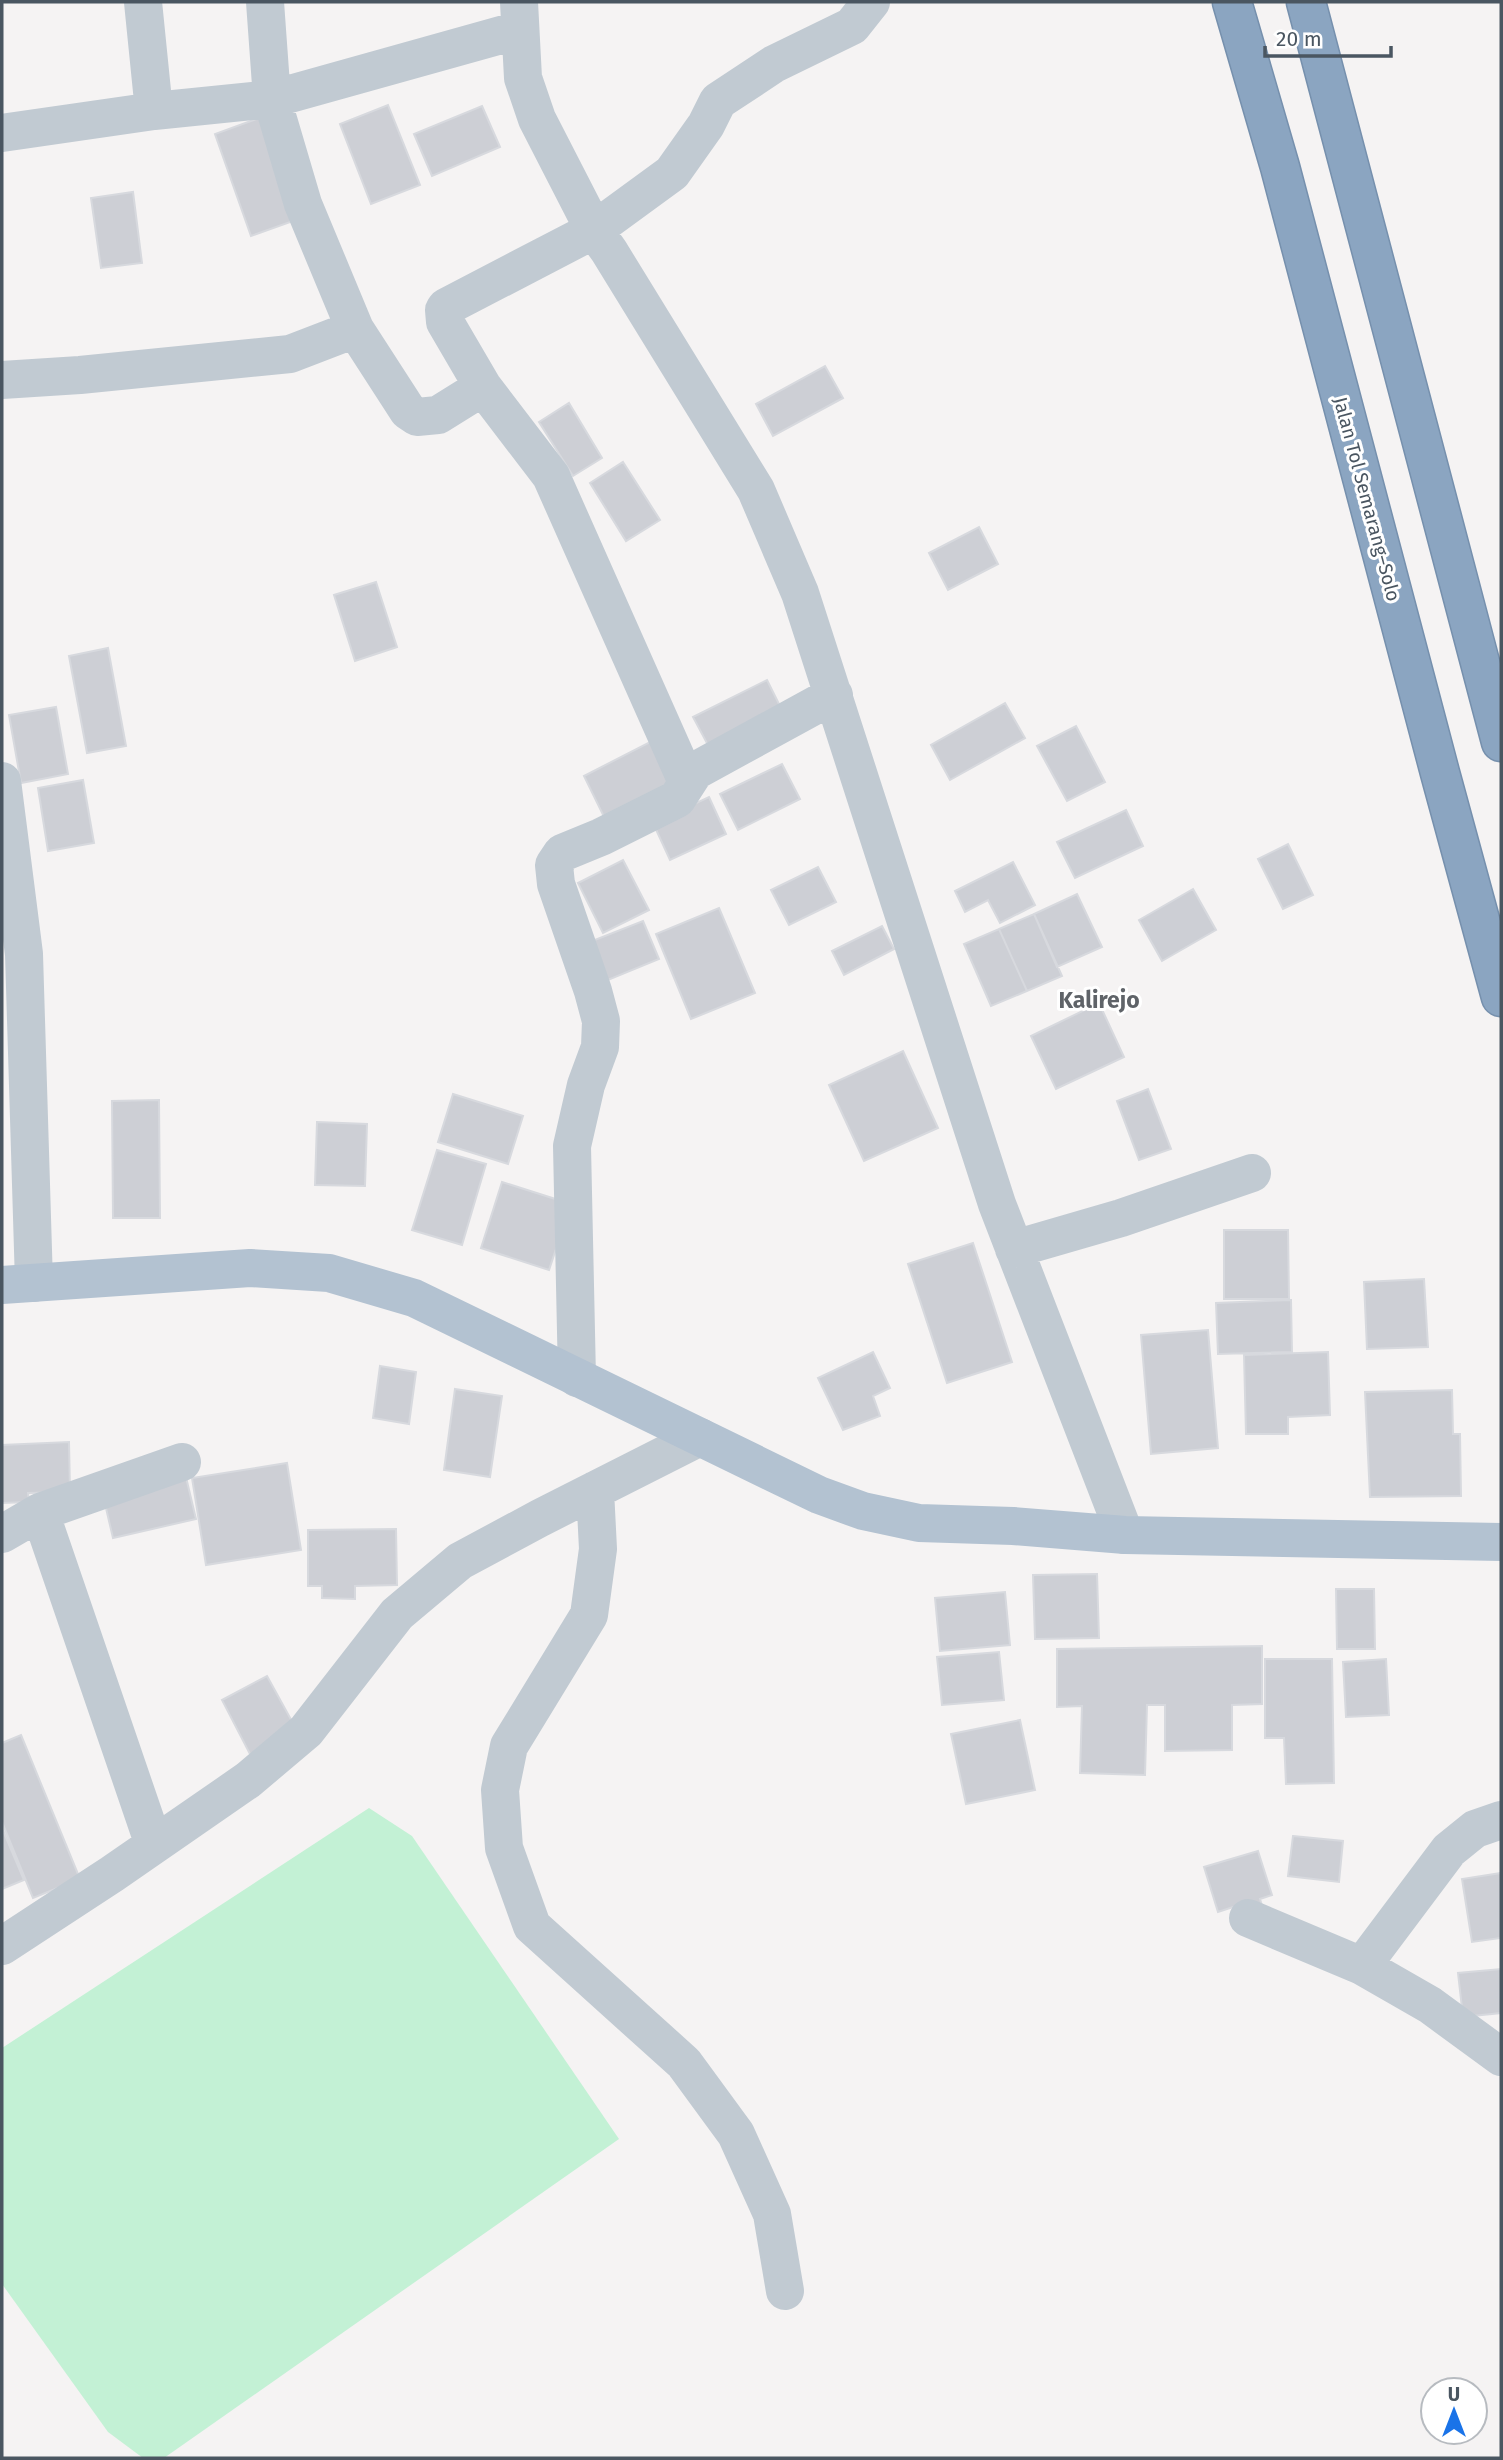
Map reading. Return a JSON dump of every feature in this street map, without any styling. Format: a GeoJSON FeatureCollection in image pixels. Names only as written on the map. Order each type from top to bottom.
{"type":"FeatureCollection","features":[{"type":"Feature","properties":{"kind":"highway"},"geometry":{"type":"LineString","coordinates":[[1207,2],[1253,78]]}},
{"type":"Feature","properties":{"kind":"highway","name":"Jalan Tol Semarang–Solo"},"geometry":{"type":"LineString","coordinates":[[1232,2],[1280,167],[1501,997]]}},
{"type":"Feature","properties":{"kind":"highway"},"geometry":{"type":"LineString","coordinates":[[1306,2],[1501,742]]}},
{"type":"Feature","properties":{"kind":"main road"},"geometry":{"type":"LineString","coordinates":[[18,1284],[250,1268],[329,1273],[414,1298],[819,1494],[863,1511],[919,1523],[1013,1526],[1125,1535],[1501,1542]]}},
{"type":"Feature","properties":{"kind":"street"},"geometry":{"type":"LineString","coordinates":[[143,2],[155,110]]}},
{"type":"Feature","properties":{"kind":"street"},"geometry":{"type":"LineString","coordinates":[[265,2],[272,99],[303,204],[355,329],[408,411],[417,417],[438,415],[483,387]]}},
{"type":"Feature","properties":{"kind":"street"},"geometry":{"type":"LineString","coordinates":[[687,782],[551,476],[483,387],[445,322],[443,310],[594,230],[672,173],[706,125],[718,101],[774,64],[852,26],[871,2]]}},
{"type":"Feature","properties":{"kind":"street"},"geometry":{"type":"LineString","coordinates":[[2,134],[155,110],[272,99],[519,16],[523,78],[537,119],[594,230],[756,490],[800,593],[996,1204],[1125,1535]]}},
{"type":"Feature","properties":{"kind":"street"},"geometry":{"type":"LineString","coordinates":[[2,380],[289,354],[355,329]]}},
{"type":"Feature","properties":{"kind":"street"},"geometry":{"type":"LineString","coordinates":[[576,1378],[572,1146],[586,1085],[600,1047],[601,1021],[556,884],[554,864],[562,853],[677,799],[695,771],[834,695]]}},
{"type":"Feature","properties":{"kind":"street"},"geometry":{"type":"LineString","coordinates":[[2,781],[24,954],[18,1284]]}},
{"type":"Feature","properties":{"kind":"street"},"geometry":{"type":"LineString","coordinates":[[1014,1249],[1121,1219],[1252,1173]]}},
{"type":"Feature","properties":{"kind":"street"},"geometry":{"type":"LineString","coordinates":[[2,1947],[248,1780],[306,1731],[397,1614],[460,1561],[700,1437]]}},
{"type":"Feature","properties":{"kind":"street"},"geometry":{"type":"LineString","coordinates":[[2,1534],[40,1512],[183,1462]]}},
{"type":"Feature","properties":{"kind":"street"},"geometry":{"type":"LineString","coordinates":[[595,1490],[598,1549],[589,1615],[509,1746],[499,1790],[504,1849],[532,1926],[684,2063],[736,2134],[772,2214],[785,2291]]}},
{"type":"Feature","properties":{"kind":"street"},"geometry":{"type":"LineString","coordinates":[[40,1512],[155,1845]]}},
{"type":"Feature","properties":{"kind":"street"},"geometry":{"type":"LineString","coordinates":[[1362,1966],[1449,1850],[1475,1829],[1501,1820]]}},
{"type":"Feature","properties":{"kind":"street"},"geometry":{"type":"LineString","coordinates":[[1248,1918],[1362,1966],[1430,2005],[1501,2057]]}},
{"type":"Feature","properties":{"kind":"green space"},"geometry":{"type":"Polygon","coordinates":[[[369,1808],[412,1836],[619,2139],[164,2458],[143,2458],[108,2432],[2,2284],[2,2048],[369,1808]]]}},
{"type":"Feature","properties":{"kind":"building"},"geometry":{"type":"Polygon","coordinates":[[[388,105],[420,185],[371,204],[340,124],[388,105]]]}},
{"type":"Feature","properties":{"kind":"building"},"geometry":{"type":"Polygon","coordinates":[[[482,106],[500,147],[432,176],[414,134],[482,106]]]}},
{"type":"Feature","properties":{"kind":"building"},"geometry":{"type":"Polygon","coordinates":[[[259,118],[296,220],[251,236],[215,134],[259,118]]]}},
{"type":"Feature","properties":{"kind":"building"},"geometry":{"type":"Polygon","coordinates":[[[133,192],[142,263],[101,268],[91,198],[133,192]]]}},
{"type":"Feature","properties":{"kind":"building"},"geometry":{"type":"Polygon","coordinates":[[[825,366],[843,398],[773,436],[756,404],[825,366]]]}},
{"type":"Feature","properties":{"kind":"building"},"geometry":{"type":"Polygon","coordinates":[[[569,403],[602,458],[573,476],[539,422],[569,403]]]}},
{"type":"Feature","properties":{"kind":"building"},"geometry":{"type":"Polygon","coordinates":[[[623,462],[660,520],[626,541],[590,483],[623,462]]]}},
{"type":"Feature","properties":{"kind":"building"},"geometry":{"type":"Polygon","coordinates":[[[979,527],[998,564],[948,590],[929,553],[979,527]]]}},
{"type":"Feature","properties":{"kind":"building"},"geometry":{"type":"Polygon","coordinates":[[[376,582],[397,647],[355,661],[334,595],[376,582]]]}},
{"type":"Feature","properties":{"kind":"building"},"geometry":{"type":"Polygon","coordinates":[[[108,648],[126,746],[87,753],[69,656],[108,648]]]}},
{"type":"Feature","properties":{"kind":"building"},"geometry":{"type":"Polygon","coordinates":[[[767,680],[782,710],[709,747],[693,717],[767,680]]]}},
{"type":"Feature","properties":{"kind":"building"},"geometry":{"type":"Polygon","coordinates":[[[1005,703],[1025,738],[950,780],[931,745],[1005,703]]]}},
{"type":"Feature","properties":{"kind":"building"},"geometry":{"type":"Polygon","coordinates":[[[56,707],[68,774],[21,783],[9,715],[56,707]]]}},
{"type":"Feature","properties":{"kind":"building"},"geometry":{"type":"Polygon","coordinates":[[[1076,726],[1105,782],[1067,801],[1037,746],[1076,726]]]}},
{"type":"Feature","properties":{"kind":"building"},"geometry":{"type":"Polygon","coordinates":[[[652,741],[676,788],[607,823],[584,776],[652,741]]]}},
{"type":"Feature","properties":{"kind":"building"},"geometry":{"type":"Polygon","coordinates":[[[782,764],[800,799],[738,830],[720,794],[782,764]]]}},
{"type":"Feature","properties":{"kind":"building"},"geometry":{"type":"Polygon","coordinates":[[[83,780],[94,843],[48,851],[38,788],[83,780]]]}},
{"type":"Feature","properties":{"kind":"building"},"geometry":{"type":"Polygon","coordinates":[[[709,797],[726,834],[670,860],[653,823],[709,797]]]}},
{"type":"Feature","properties":{"kind":"building"},"geometry":{"type":"Polygon","coordinates":[[[1126,810],[1143,846],[1075,878],[1057,842],[1126,810]]]}},
{"type":"Feature","properties":{"kind":"building"},"geometry":{"type":"Polygon","coordinates":[[[1288,844],[1313,895],[1283,909],[1258,859],[1288,844]]]}},
{"type":"Feature","properties":{"kind":"building"},"geometry":{"type":"Polygon","coordinates":[[[623,860],[649,910],[603,933],[578,883],[623,860]]]}},
{"type":"Feature","properties":{"kind":"building"},"geometry":{"type":"Polygon","coordinates":[[[1013,862],[1035,905],[1000,923],[988,900],[965,912],[955,891],[1013,862]]]}},
{"type":"Feature","properties":{"kind":"building"},"geometry":{"type":"Polygon","coordinates":[[[818,867],[836,902],[789,925],[771,890],[818,867]]]}},
{"type":"Feature","properties":{"kind":"building"},"geometry":{"type":"Polygon","coordinates":[[[1193,889],[1216,930],[1162,961],[1139,920],[1193,889]]]}},
{"type":"Feature","properties":{"kind":"building"},"geometry":{"type":"Polygon","coordinates":[[[1077,894],[1102,947],[1057,967],[1034,914],[1077,894]]]}},
{"type":"Feature","properties":{"kind":"building"},"geometry":{"type":"Polygon","coordinates":[[[719,908],[755,993],[691,1019],[656,934],[719,908]]]}},
{"type":"Feature","properties":{"kind":"building"},"geometry":{"type":"Polygon","coordinates":[[[1034,914],[1062,976],[1027,991],[999,929],[1034,914]]]}},
{"type":"Feature","properties":{"kind":"building"},"geometry":{"type":"Polygon","coordinates":[[[643,921],[659,959],[603,982],[587,943],[643,921]]]}},
{"type":"Feature","properties":{"kind":"building"},"geometry":{"type":"Polygon","coordinates":[[[882,926],[894,949],[844,975],[832,951],[882,926]]]}},
{"type":"Feature","properties":{"kind":"building"},"geometry":{"type":"Polygon","coordinates":[[[999,929],[1027,991],[991,1006],[964,944],[999,929]]]}},
{"type":"Feature","properties":{"kind":"building"},"geometry":{"type":"Polygon","coordinates":[[[1099,1003],[1124,1057],[1056,1089],[1031,1036],[1099,1003]]]}},
{"type":"Feature","properties":{"kind":"building"},"geometry":{"type":"Polygon","coordinates":[[[903,1051],[938,1128],[864,1161],[829,1085],[903,1051]]]}},
{"type":"Feature","properties":{"kind":"building"},"geometry":{"type":"Polygon","coordinates":[[[1148,1089],[1171,1149],[1139,1160],[1117,1101],[1148,1089]]]}},
{"type":"Feature","properties":{"kind":"building"},"geometry":{"type":"Polygon","coordinates":[[[453,1094],[523,1116],[508,1164],[438,1142],[453,1094]]]}},
{"type":"Feature","properties":{"kind":"building"},"geometry":{"type":"Polygon","coordinates":[[[159,1100],[160,1218],[113,1218],[112,1101],[159,1100]]]}},
{"type":"Feature","properties":{"kind":"building"},"geometry":{"type":"Polygon","coordinates":[[[317,1122],[367,1124],[365,1186],[315,1185],[317,1122]]]}},
{"type":"Feature","properties":{"kind":"building"},"geometry":{"type":"Polygon","coordinates":[[[437,1150],[486,1164],[462,1245],[412,1230],[437,1150]]]}},
{"type":"Feature","properties":{"kind":"building"},"geometry":{"type":"Polygon","coordinates":[[[502,1182],[571,1204],[549,1270],[481,1248],[502,1182]]]}},
{"type":"Feature","properties":{"kind":"building"},"geometry":{"type":"Polygon","coordinates":[[[1224,1230],[1288,1230],[1289,1299],[1224,1299],[1224,1230]]]}},
{"type":"Feature","properties":{"kind":"building"},"geometry":{"type":"Polygon","coordinates":[[[973,1243],[1012,1362],[947,1383],[908,1264],[973,1243]]]}},
{"type":"Feature","properties":{"kind":"building"},"geometry":{"type":"Polygon","coordinates":[[[1424,1279],[1428,1347],[1367,1349],[1364,1282],[1424,1279]]]}},
{"type":"Feature","properties":{"kind":"building"},"geometry":{"type":"Polygon","coordinates":[[[1291,1300],[1292,1352],[1218,1354],[1216,1303],[1291,1300]]]}},
{"type":"Feature","properties":{"kind":"building"},"geometry":{"type":"Polygon","coordinates":[[[1208,1330],[1218,1448],[1151,1454],[1141,1335],[1208,1330]]]}},
{"type":"Feature","properties":{"kind":"building"},"geometry":{"type":"Polygon","coordinates":[[[873,1352],[890,1388],[873,1396],[880,1416],[843,1430],[818,1378],[873,1352]]]}},
{"type":"Feature","properties":{"kind":"building"},"geometry":{"type":"Polygon","coordinates":[[[1328,1352],[1330,1415],[1288,1417],[1288,1434],[1246,1434],[1244,1355],[1328,1352]]]}},
{"type":"Feature","properties":{"kind":"building"},"geometry":{"type":"Polygon","coordinates":[[[380,1366],[416,1372],[409,1424],[373,1418],[380,1366]]]}},
{"type":"Feature","properties":{"kind":"building"},"geometry":{"type":"Polygon","coordinates":[[[455,1389],[502,1396],[490,1477],[444,1470],[455,1389]]]}},
{"type":"Feature","properties":{"kind":"building"},"geometry":{"type":"Polygon","coordinates":[[[1452,1390],[1453,1434],[1460,1434],[1461,1496],[1370,1497],[1365,1392],[1452,1390]]]}},
{"type":"Feature","properties":{"kind":"building"},"geometry":{"type":"Polygon","coordinates":[[[69,1442],[70,1492],[28,1493],[29,1502],[2,1503],[2,1445],[69,1442]]]}},
{"type":"Feature","properties":{"kind":"building"},"geometry":{"type":"Polygon","coordinates":[[[287,1463],[301,1550],[206,1565],[192,1478],[287,1463]]]}},
{"type":"Feature","properties":{"kind":"building"},"geometry":{"type":"Polygon","coordinates":[[[185,1473],[196,1519],[113,1538],[102,1491],[185,1473]]]}},
{"type":"Feature","properties":{"kind":"building"},"geometry":{"type":"Polygon","coordinates":[[[396,1529],[397,1585],[355,1586],[355,1599],[322,1598],[322,1586],[308,1586],[308,1530],[396,1529]]]}},
{"type":"Feature","properties":{"kind":"building"},"geometry":{"type":"Polygon","coordinates":[[[1097,1574],[1099,1638],[1035,1639],[1033,1575],[1097,1574]]]}},
{"type":"Feature","properties":{"kind":"building"},"geometry":{"type":"Polygon","coordinates":[[[1336,1589],[1374,1589],[1375,1649],[1337,1649],[1336,1589]]]}},
{"type":"Feature","properties":{"kind":"building"},"geometry":{"type":"Polygon","coordinates":[[[1005,1592],[1010,1645],[940,1651],[935,1598],[1005,1592]]]}},
{"type":"Feature","properties":{"kind":"building"},"geometry":{"type":"Polygon","coordinates":[[[1262,1646],[1262,1704],[1232,1705],[1232,1750],[1165,1751],[1165,1705],[1147,1705],[1145,1775],[1080,1773],[1082,1706],[1057,1707],[1057,1649],[1262,1646]]]}},
{"type":"Feature","properties":{"kind":"building"},"geometry":{"type":"Polygon","coordinates":[[[999,1652],[1004,1700],[942,1705],[937,1657],[999,1652]]]}},
{"type":"Feature","properties":{"kind":"building"},"geometry":{"type":"Polygon","coordinates":[[[1265,1659],[1332,1659],[1334,1783],[1286,1784],[1284,1738],[1265,1738],[1265,1659]]]}},
{"type":"Feature","properties":{"kind":"building"},"geometry":{"type":"Polygon","coordinates":[[[1386,1659],[1389,1715],[1346,1717],[1343,1662],[1386,1659]]]}},
{"type":"Feature","properties":{"kind":"building"},"geometry":{"type":"Polygon","coordinates":[[[267,1676],[299,1734],[252,1758],[222,1700],[267,1676]]]}},
{"type":"Feature","properties":{"kind":"building"},"geometry":{"type":"Polygon","coordinates":[[[1020,1720],[1035,1790],[966,1804],[951,1734],[1020,1720]]]}},
{"type":"Feature","properties":{"kind":"building"},"geometry":{"type":"Polygon","coordinates":[[[21,1735],[80,1879],[33,1898],[2,1822],[2,1743],[21,1735]]]}},
{"type":"Feature","properties":{"kind":"building"},"geometry":{"type":"Polygon","coordinates":[[[2,1828],[24,1880],[2,1889],[2,1828]]]}},
{"type":"Feature","properties":{"kind":"building"},"geometry":{"type":"Polygon","coordinates":[[[1293,1836],[1343,1841],[1339,1882],[1288,1876],[1293,1836]]]}},
{"type":"Feature","properties":{"kind":"building"},"geometry":{"type":"Polygon","coordinates":[[[1258,1851],[1272,1895],[1260,1899],[1263,1909],[1233,1907],[1218,1912],[1204,1867],[1258,1851]]]}},
{"type":"Feature","properties":{"kind":"building"},"geometry":{"type":"Polygon","coordinates":[[[1501,1873],[1501,1938],[1472,1942],[1462,1879],[1501,1873]]]}},
{"type":"Feature","properties":{"kind":"building"},"geometry":{"type":"Polygon","coordinates":[[[1501,1969],[1501,2013],[1463,2017],[1458,1973],[1501,1969]]]}},
{"type":"Feature","properties":{"kind":"district","name":"Kalirejo"},"geometry":{"type":"Point","coordinates":[1099,1000]}}]}
